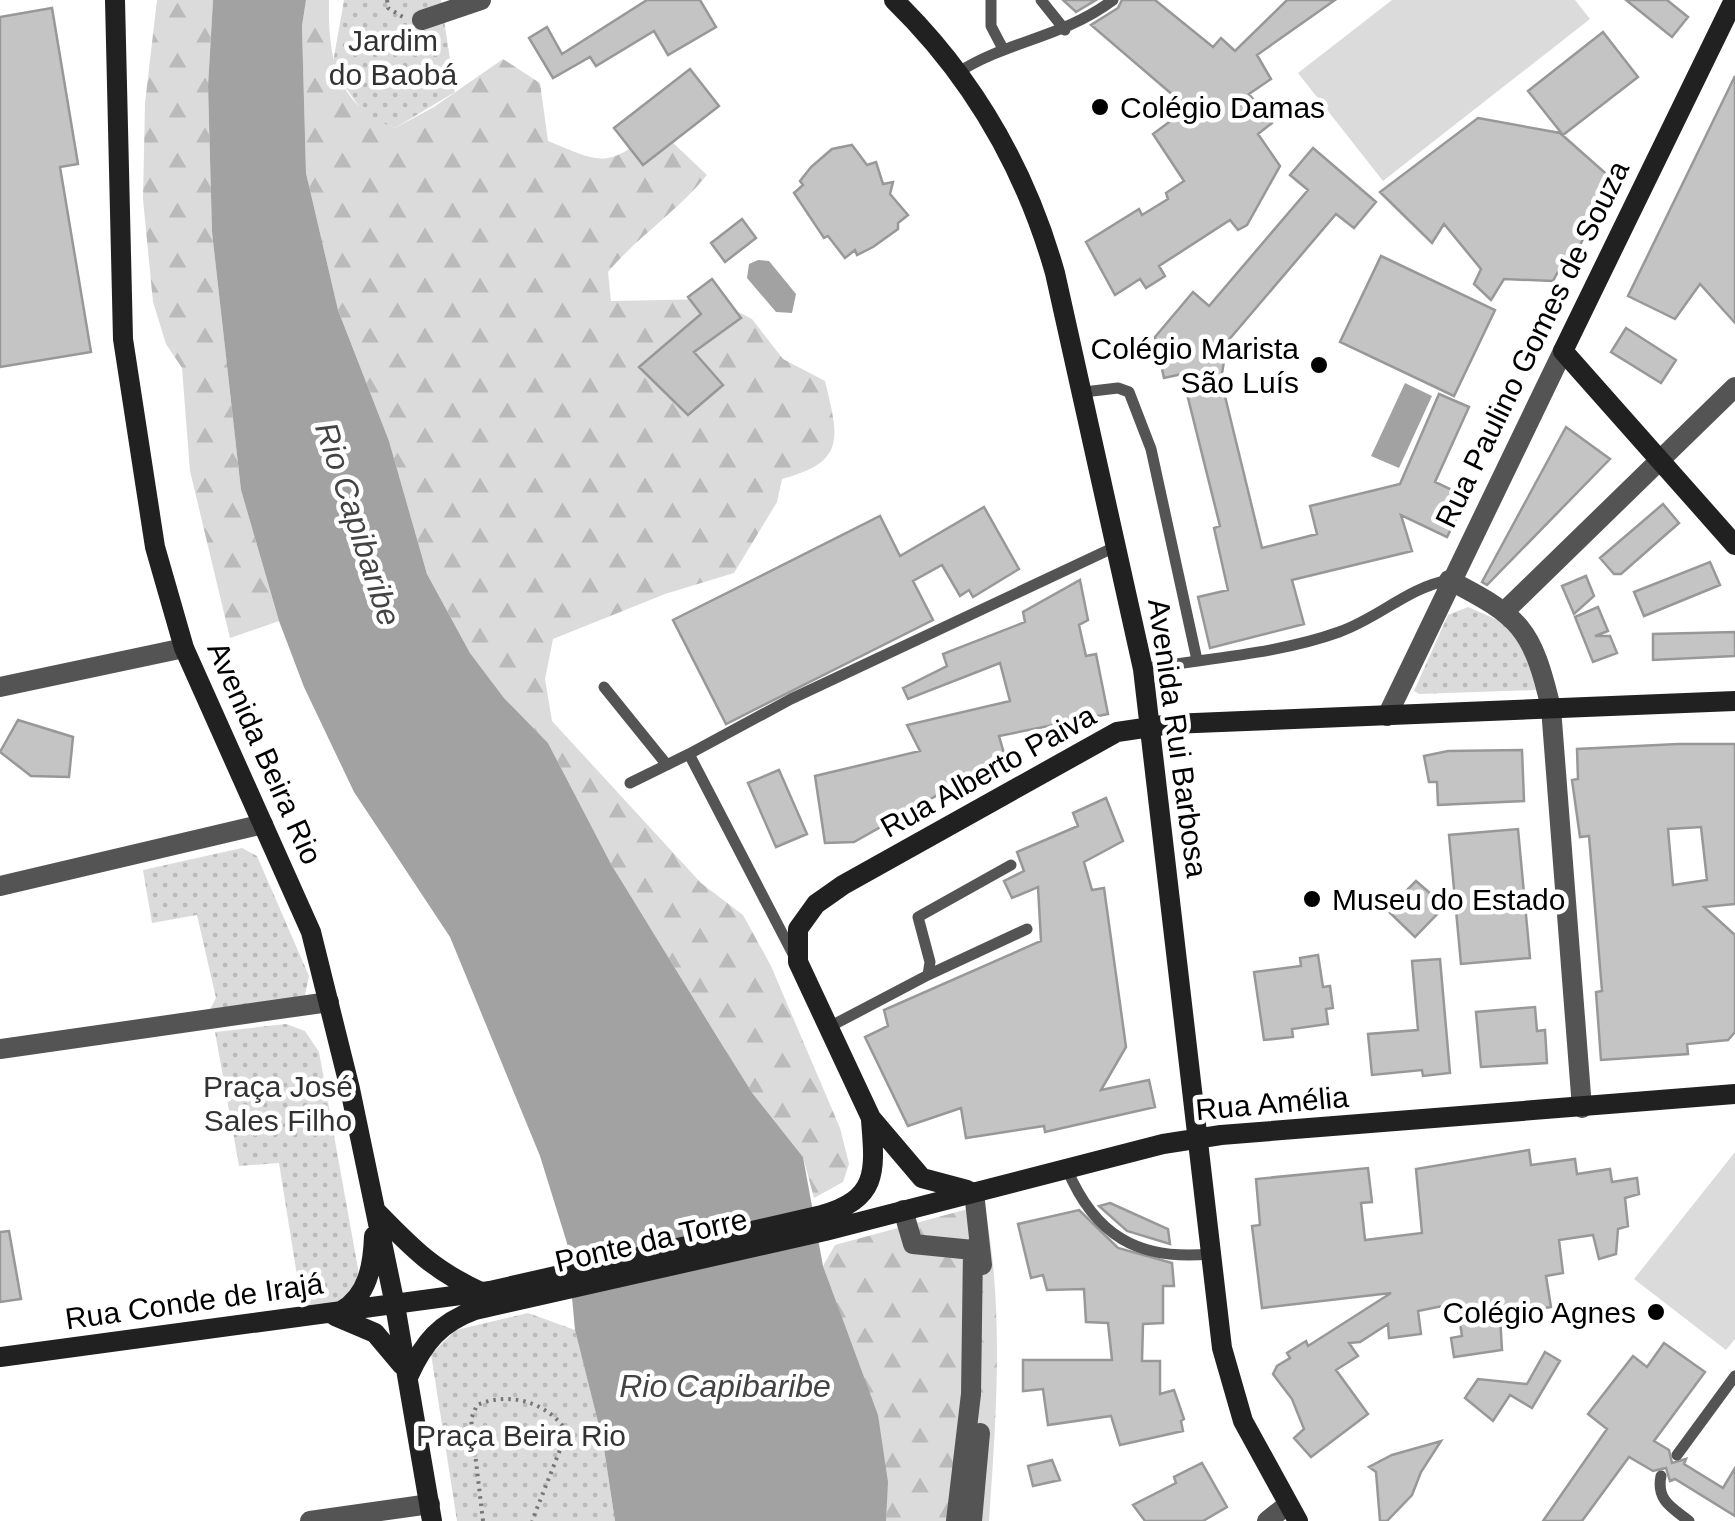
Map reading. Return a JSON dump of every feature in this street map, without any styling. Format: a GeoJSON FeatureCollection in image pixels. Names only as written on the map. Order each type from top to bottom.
{"type":"FeatureCollection","features":[{"type":"Feature","properties":{"kind":"main road","name":"Avenida Beira Rio"},"geometry":{"type":"LineString","coordinates":[[115,0],[118,252],[129,396],[155,547],[184,648],[311,932],[330,1002],[395,1305],[431,1513]]}},
{"type":"Feature","properties":{"kind":"main road","name":"Avenida Rui Barbosa"},"geometry":{"type":"LineString","coordinates":[[894,0],[957,73],[996,127],[1038,212],[1084,392],[1143,669],[1210,1254],[1231,1390],[1292,1514]]}},
{"type":"Feature","properties":{"kind":"main road","name":"Rua Paulino Gomes de Souza"},"geometry":{"type":"LineString","coordinates":[[1563,350],[1725,5]]}},
{"type":"Feature","properties":{"kind":"main road"},"geometry":{"type":"LineString","coordinates":[[1563,350],[1735,544]]}},
{"type":"Feature","properties":{"kind":"main road","name":"Rua Alberto Paiva"},"geometry":{"type":"LineString","coordinates":[[798,962],[798,930],[816,904],[1117,732],[1148,726],[1735,701]]}},
{"type":"Feature","properties":{"kind":"main road"},"geometry":{"type":"LineString","coordinates":[[798,962],[871,1118],[922,1178],[974,1192]]}},
{"type":"Feature","properties":{"kind":"main road","name":"Rua Amélia"},"geometry":{"type":"LineString","coordinates":[[824,1223],[903,1210],[1198,1138],[1735,1094]]}},
{"type":"Feature","properties":{"kind":"main road"},"geometry":{"type":"LineString","coordinates":[[824,1223],[866,1188],[876,1168],[871,1118]]}},
{"type":"Feature","properties":{"kind":"main road"},"geometry":{"type":"LineString","coordinates":[[374,1210],[440,1274],[488,1296]]}},
{"type":"Feature","properties":{"kind":"main road"},"geometry":{"type":"LineString","coordinates":[[330,1314],[348,1307],[366,1284],[373,1256],[374,1210]]}},
{"type":"Feature","properties":{"kind":"main road","name":"Ponte da Torre"},"geometry":{"type":"LineString","coordinates":[[488,1296],[824,1223]]}},
{"type":"Feature","properties":{"kind":"main road"},"geometry":{"type":"LineString","coordinates":[[395,1305],[488,1296]]}},
{"type":"Feature","properties":{"kind":"main road"},"geometry":{"type":"LineString","coordinates":[[330,1314],[375,1333],[409,1375],[422,1346],[438,1330],[488,1296]]}},
{"type":"Feature","properties":{"kind":"main road","name":"Rua Conde de Irajá"},"geometry":{"type":"LineString","coordinates":[[0,1357],[395,1305]]}},
{"type":"Feature","properties":{"kind":"street"},"geometry":{"type":"LineString","coordinates":[[422,20],[481,0]]}},
{"type":"Feature","properties":{"kind":"street","name":"Rua Paulino Gomes de Souza"},"geometry":{"type":"LineString","coordinates":[[1388,716],[1449,580],[1563,350]]}},
{"type":"Feature","properties":{"kind":"street"},"geometry":{"type":"LineString","coordinates":[[1506,610],[1735,387]]}},
{"type":"Feature","properties":{"kind":"street"},"geometry":{"type":"LineString","coordinates":[[1449,580],[1506,610],[1533,646],[1551,708],[1582,1108]]}},
{"type":"Feature","properties":{"kind":"street"},"geometry":{"type":"LineString","coordinates":[[0,687],[184,648]]}},
{"type":"Feature","properties":{"kind":"street"},"geometry":{"type":"LineString","coordinates":[[0,886],[263,824]]}},
{"type":"Feature","properties":{"kind":"street"},"geometry":{"type":"LineString","coordinates":[[0,1049],[330,1002]]}},
{"type":"Feature","properties":{"kind":"street"},"geometry":{"type":"LineString","coordinates":[[972,1521],[985,1326],[974,1192]]}},
{"type":"Feature","properties":{"kind":"street"},"geometry":{"type":"LineString","coordinates":[[903,1210],[913,1244],[973,1250],[971,1394],[956,1521]]}},
{"type":"Feature","properties":{"kind":"street"},"geometry":{"type":"LineString","coordinates":[[310,1521],[431,1513]]}},
{"type":"Feature","properties":{"kind":"street"},"geometry":{"type":"LineString","coordinates":[[1267,1521],[1292,1514]]}},
{"type":"Feature","properties":{"kind":"lane"},"geometry":{"type":"LineString","coordinates":[[991,0],[991,26],[1002,47]]}},
{"type":"Feature","properties":{"kind":"lane"},"geometry":{"type":"LineString","coordinates":[[1041,0],[1065,30]]}},
{"type":"Feature","properties":{"kind":"lane"},"geometry":{"type":"LineString","coordinates":[[957,73],[1002,47],[1065,30],[1112,0]]}},
{"type":"Feature","properties":{"kind":"lane"},"geometry":{"type":"LineString","coordinates":[[1084,392],[1118,388],[1129,392],[1152,449],[1197,660]]}},
{"type":"Feature","properties":{"kind":"lane"},"geometry":{"type":"LineString","coordinates":[[630,783],[791,699],[1118,545]]}},
{"type":"Feature","properties":{"kind":"lane"},"geometry":{"type":"LineString","coordinates":[[1143,669],[1311,641],[1358,624],[1414,589],[1449,580]]}},
{"type":"Feature","properties":{"kind":"lane"},"geometry":{"type":"LineString","coordinates":[[604,687],[667,765]]}},
{"type":"Feature","properties":{"kind":"lane"},"geometry":{"type":"LineString","coordinates":[[689,754],[798,962]]}},
{"type":"Feature","properties":{"kind":"lane"},"geometry":{"type":"LineString","coordinates":[[928,975],[930,962],[918,917],[1011,865]]}},
{"type":"Feature","properties":{"kind":"lane"},"geometry":{"type":"LineString","coordinates":[[831,1026],[1026,929]]}},
{"type":"Feature","properties":{"kind":"lane"},"geometry":{"type":"LineString","coordinates":[[1066,1168],[1078,1197],[1114,1233],[1142,1252],[1210,1254]]}},
{"type":"Feature","properties":{"kind":"lane"},"geometry":{"type":"LineString","coordinates":[[1677,1454],[1735,1376]]}},
{"type":"Feature","properties":{"kind":"lane"},"geometry":{"type":"LineString","coordinates":[[1661,1476],[1658,1488],[1665,1503],[1689,1521]]}},
{"type":"Feature","properties":{"kind":"path"},"geometry":{"type":"LineString","coordinates":[[484,1521],[472,1419],[477,1405],[494,1398],[528,1402],[558,1416],[567,1432],[532,1521]]}},
{"type":"Feature","properties":{"kind":"green space"},"geometry":{"type":"Polygon","coordinates":[[[157,0],[213,0],[208,86],[212,232],[241,490],[279,621],[230,638],[190,471],[182,368],[166,344],[153,302],[143,199],[145,103],[157,0]]]}},
{"type":"Feature","properties":{"kind":"green space"},"geometry":{"type":"Polygon","coordinates":[[[306,0],[329,0],[334,60],[348,93],[375,119],[395,128],[434,107],[503,59],[540,83],[548,141],[588,157],[609,158],[646,136],[669,139],[707,175],[608,272],[611,301],[713,299],[752,319],[783,359],[825,381],[833,418],[833,445],[818,465],[782,479],[777,502],[734,573],[665,594],[553,639],[545,679],[552,721],[701,883],[743,915],[771,966],[840,1128],[849,1164],[843,1182],[814,1198],[803,1157],[753,1094],[721,1043],[611,864],[548,743],[504,698],[470,653],[427,574],[389,441],[338,310],[306,173],[302,26],[306,0]]]}},
{"type":"Feature","properties":{"kind":"green space","name":"Jardim do Baobá"},"geometry":{"type":"Polygon","coordinates":[[[344,0],[441,0],[455,92],[395,128],[367,118],[332,68],[344,0]]]}},
{"type":"Feature","properties":{"kind":"green space"},"geometry":{"type":"Polygon","coordinates":[[[1392,0],[1575,0],[1590,19],[1383,181],[1298,73],[1392,0]]]}},
{"type":"Feature","properties":{"kind":"green space"},"geometry":{"type":"Polygon","coordinates":[[[1468,607],[1518,629],[1536,690],[1419,694],[1414,691],[1448,615],[1468,607]]]}},
{"type":"Feature","properties":{"kind":"green space","name":"Praça José Sales Filho"},"geometry":{"type":"Polygon","coordinates":[[[242,848],[257,856],[309,976],[305,995],[207,1015],[216,998],[197,915],[152,923],[143,870],[242,848]]]}},
{"type":"Feature","properties":{"kind":"green space","name":"Praça José Sales Filho"},"geometry":{"type":"Polygon","coordinates":[[[286,1024],[305,1031],[319,1052],[359,1274],[348,1301],[302,1307],[279,1163],[239,1166],[215,1032],[286,1024]]]}},
{"type":"Feature","properties":{"kind":"green space"},"geometry":{"type":"Polygon","coordinates":[[[1735,1152],[1735,1339],[1726,1350],[1634,1279],[1735,1152]]]}},
{"type":"Feature","properties":{"kind":"green space"},"geometry":{"type":"Polygon","coordinates":[[[975,1207],[986,1213],[997,1328],[989,1521],[886,1521],[886,1490],[875,1425],[823,1266],[835,1245],[975,1207]]]}},
{"type":"Feature","properties":{"kind":"green space","name":"Praça Beira Rio"},"geometry":{"type":"Polygon","coordinates":[[[528,1313],[575,1330],[603,1442],[615,1521],[457,1521],[431,1354],[456,1330],[528,1313]]]}},
{"type":"Feature","properties":{"kind":"water","name":"Rio Capibaribe"},"geometry":{"type":"Polygon","coordinates":[[[213,0],[306,0],[302,26],[306,173],[338,310],[389,441],[427,574],[470,653],[504,698],[548,743],[611,864],[721,1043],[753,1094],[803,1157],[823,1266],[878,1415],[888,1482],[886,1521],[615,1521],[603,1442],[575,1330],[567,1243],[540,1156],[450,937],[354,792],[304,687],[279,621],[241,490],[212,232],[208,86],[213,0]]]}},
{"type":"Feature","properties":{"kind":"water"},"geometry":{"type":"Polygon","coordinates":[[[769,261],[796,294],[792,313],[776,312],[747,278],[749,264],[769,261]]]}},
{"type":"Feature","properties":{"kind":"water"},"geometry":{"type":"Polygon","coordinates":[[[1405,383],[1432,396],[1399,468],[1371,456],[1405,383]]]}},
{"type":"Feature","properties":{"kind":"building"},"geometry":{"type":"Polygon","coordinates":[[[647,0],[700,0],[716,27],[668,55],[654,31],[596,66],[590,57],[553,78],[529,38],[547,27],[562,54],[647,0]]]}},
{"type":"Feature","properties":{"kind":"building"},"geometry":{"type":"Polygon","coordinates":[[[1063,0],[1096,0],[1076,12],[1063,0]]]}},
{"type":"Feature","properties":{"kind":"building"},"geometry":{"type":"Polygon","coordinates":[[[1122,0],[1155,0],[1213,47],[1221,38],[1235,51],[1287,0],[1335,0],[1257,55],[1271,79],[1249,94],[1272,123],[1258,134],[1280,166],[1247,225],[1238,230],[1230,220],[1159,266],[1165,276],[1146,288],[1140,279],[1115,295],[1086,242],[1139,209],[1142,215],[1168,199],[1166,193],[1184,181],[1153,134],[1188,108],[1091,25],[1118,8],[1122,0]]]}},
{"type":"Feature","properties":{"kind":"building"},"geometry":{"type":"Polygon","coordinates":[[[1626,0],[1667,0],[1688,17],[1672,37],[1626,0]]]}},
{"type":"Feature","properties":{"kind":"building"},"geometry":{"type":"Polygon","coordinates":[[[52,8],[78,164],[60,167],[91,352],[0,367],[0,17],[52,8]]]}},
{"type":"Feature","properties":{"kind":"building"},"geometry":{"type":"Polygon","coordinates":[[[1603,32],[1638,77],[1563,135],[1528,91],[1603,32]]]}},
{"type":"Feature","properties":{"kind":"building"},"geometry":{"type":"Polygon","coordinates":[[[690,69],[719,106],[643,165],[614,128],[690,69]]]}},
{"type":"Feature","properties":{"kind":"building"},"geometry":{"type":"Polygon","coordinates":[[[1735,76],[1735,323],[1700,284],[1675,319],[1628,296],[1735,76]]]}},
{"type":"Feature","properties":{"kind":"building"},"geometry":{"type":"Polygon","coordinates":[[[1478,118],[1560,133],[1612,179],[1569,268],[1562,264],[1553,281],[1504,279],[1491,300],[1474,284],[1481,269],[1444,224],[1432,243],[1380,192],[1478,118]]]}},
{"type":"Feature","properties":{"kind":"building"},"geometry":{"type":"Polygon","coordinates":[[[852,145],[867,165],[876,162],[883,184],[893,182],[890,194],[908,215],[898,223],[898,229],[873,247],[857,255],[855,250],[845,258],[828,236],[824,238],[794,193],[803,185],[800,181],[811,167],[832,149],[852,145]]]}},
{"type":"Feature","properties":{"kind":"building"},"geometry":{"type":"Polygon","coordinates":[[[1313,148],[1376,202],[1354,228],[1336,214],[1227,342],[1221,380],[1262,548],[1317,534],[1310,506],[1400,484],[1439,394],[1469,407],[1435,482],[1467,497],[1447,537],[1401,515],[1412,551],[1292,580],[1304,624],[1210,648],[1198,597],[1228,590],[1214,528],[1220,526],[1182,374],[1164,378],[1155,337],[1193,292],[1209,306],[1308,190],[1290,175],[1313,148]]]}},
{"type":"Feature","properties":{"kind":"building"},"geometry":{"type":"Polygon","coordinates":[[[742,219],[756,238],[725,262],[711,243],[742,219]]]}},
{"type":"Feature","properties":{"kind":"building"},"geometry":{"type":"Polygon","coordinates":[[[1381,256],[1495,310],[1454,396],[1340,342],[1381,256]]]}},
{"type":"Feature","properties":{"kind":"building"},"geometry":{"type":"Polygon","coordinates":[[[712,279],[741,318],[694,352],[723,385],[688,415],[639,367],[701,314],[688,297],[712,279]]]}},
{"type":"Feature","properties":{"kind":"building"},"geometry":{"type":"Polygon","coordinates":[[[1626,328],[1676,360],[1661,383],[1611,352],[1626,328]]]}},
{"type":"Feature","properties":{"kind":"building"},"geometry":{"type":"Polygon","coordinates":[[[1566,427],[1610,459],[1487,585],[1482,582],[1566,427]]]}},
{"type":"Feature","properties":{"kind":"building"},"geometry":{"type":"Polygon","coordinates":[[[1663,504],[1679,523],[1621,574],[1614,574],[1600,558],[1663,504]]]}},
{"type":"Feature","properties":{"kind":"building"},"geometry":{"type":"Polygon","coordinates":[[[984,507],[1019,569],[973,597],[969,590],[960,596],[942,565],[913,581],[933,620],[726,724],[673,620],[880,516],[900,556],[984,507]]]}},
{"type":"Feature","properties":{"kind":"building"},"geometry":{"type":"Polygon","coordinates":[[[1710,562],[1720,585],[1644,616],[1634,592],[1710,562]]]}},
{"type":"Feature","properties":{"kind":"building"},"geometry":{"type":"Polygon","coordinates":[[[1586,576],[1594,596],[1574,614],[1562,586],[1586,576]]]}},
{"type":"Feature","properties":{"kind":"building"},"geometry":{"type":"Polygon","coordinates":[[[1080,580],[1088,620],[1079,625],[1086,656],[1096,654],[1108,714],[999,736],[1005,757],[854,842],[825,843],[815,776],[920,751],[907,725],[1010,701],[1000,663],[908,699],[903,688],[947,666],[943,654],[1025,622],[1023,612],[1080,580]]]}},
{"type":"Feature","properties":{"kind":"building"},"geometry":{"type":"Polygon","coordinates":[[[1598,607],[1608,631],[1595,636],[1610,636],[1617,653],[1593,662],[1575,617],[1598,607]]]}},
{"type":"Feature","properties":{"kind":"building"},"geometry":{"type":"Polygon","coordinates":[[[1735,632],[1735,656],[1653,660],[1653,634],[1735,632]]]}},
{"type":"Feature","properties":{"kind":"building"},"geometry":{"type":"Polygon","coordinates":[[[18,720],[73,737],[69,777],[31,776],[0,752],[18,720]]]}},
{"type":"Feature","properties":{"kind":"building"},"geometry":{"type":"Polygon","coordinates":[[[1735,744],[1735,904],[1704,907],[1735,935],[1735,1032],[1728,1040],[1687,1044],[1688,1054],[1601,1060],[1596,992],[1602,991],[1589,836],[1580,837],[1572,780],[1578,779],[1577,749],[1735,744]],[[1701,827],[1668,829],[1673,885],[1707,880],[1701,827]]]}},
{"type":"Feature","properties":{"kind":"building"},"geometry":{"type":"Polygon","coordinates":[[[1522,750],[1524,801],[1438,805],[1437,782],[1429,782],[1424,756],[1448,751],[1522,750]]]}},
{"type":"Feature","properties":{"kind":"building"},"geometry":{"type":"Polygon","coordinates":[[[779,770],[807,834],[776,847],[748,783],[779,770]]]}},
{"type":"Feature","properties":{"kind":"building"},"geometry":{"type":"Polygon","coordinates":[[[1106,798],[1123,841],[1084,862],[1092,890],[1104,888],[1126,1047],[1101,1090],[1149,1080],[1155,1107],[1045,1132],[1044,1126],[966,1138],[961,1108],[908,1126],[865,1037],[888,1026],[884,1010],[1041,941],[1038,887],[1012,898],[1004,881],[1024,871],[1017,852],[1078,826],[1073,813],[1106,798]]]}},
{"type":"Feature","properties":{"kind":"building"},"geometry":{"type":"Polygon","coordinates":[[[1518,829],[1530,958],[1461,964],[1449,835],[1518,829]]]}},
{"type":"Feature","properties":{"kind":"building"},"geometry":{"type":"Polygon","coordinates":[[[1416,881],[1445,906],[1415,937],[1387,910],[1416,881]]]}},
{"type":"Feature","properties":{"kind":"building"},"geometry":{"type":"Polygon","coordinates":[[[1318,955],[1323,987],[1330,986],[1333,1008],[1326,1009],[1328,1024],[1292,1029],[1293,1037],[1264,1040],[1254,972],[1301,966],[1300,958],[1318,955]]]}},
{"type":"Feature","properties":{"kind":"building"},"geometry":{"type":"Polygon","coordinates":[[[1440,959],[1450,1073],[1423,1076],[1422,1070],[1372,1075],[1368,1034],[1418,1030],[1412,961],[1440,959]]]}},
{"type":"Feature","properties":{"kind":"building"},"geometry":{"type":"Polygon","coordinates":[[[1535,1007],[1537,1031],[1545,1030],[1547,1063],[1481,1067],[1476,1012],[1535,1007]]]}},
{"type":"Feature","properties":{"kind":"building"},"geometry":{"type":"Polygon","coordinates":[[[1529,1150],[1531,1165],[1575,1159],[1577,1174],[1610,1169],[1612,1182],[1637,1178],[1639,1194],[1625,1198],[1628,1226],[1618,1229],[1616,1254],[1599,1259],[1593,1235],[1559,1240],[1563,1273],[1546,1276],[1551,1307],[1500,1316],[1502,1350],[1454,1357],[1451,1338],[1462,1336],[1457,1303],[1418,1311],[1421,1334],[1389,1338],[1388,1324],[1360,1342],[1349,1343],[1358,1356],[1336,1370],[1368,1414],[1311,1457],[1294,1438],[1304,1429],[1292,1399],[1273,1374],[1277,1366],[1290,1358],[1287,1353],[1306,1341],[1308,1346],[1391,1293],[1262,1308],[1252,1226],[1260,1225],[1256,1179],[1368,1168],[1372,1202],[1361,1203],[1365,1240],[1422,1233],[1416,1169],[1529,1150]]]}},
{"type":"Feature","properties":{"kind":"building"},"geometry":{"type":"Polygon","coordinates":[[[1110,1203],[1168,1229],[1170,1244],[1127,1231],[1099,1206],[1110,1203]]]}},
{"type":"Feature","properties":{"kind":"building"},"geometry":{"type":"Polygon","coordinates":[[[1079,1210],[1118,1248],[1172,1263],[1174,1286],[1163,1286],[1163,1323],[1143,1324],[1142,1361],[1160,1361],[1160,1394],[1174,1390],[1184,1419],[1183,1431],[1120,1445],[1111,1416],[1048,1425],[1043,1389],[1023,1391],[1023,1360],[1112,1360],[1108,1323],[1086,1322],[1084,1289],[1047,1290],[1043,1275],[1031,1278],[1018,1224],[1079,1210]]]}},
{"type":"Feature","properties":{"kind":"building"},"geometry":{"type":"Polygon","coordinates":[[[9,1231],[21,1299],[0,1302],[0,1232],[9,1231]]]}},
{"type":"Feature","properties":{"kind":"building"},"geometry":{"type":"Polygon","coordinates":[[[1664,1343],[1705,1372],[1654,1441],[1669,1450],[1672,1463],[1686,1459],[1684,1464],[1723,1488],[1735,1468],[1735,1516],[1675,1479],[1670,1481],[1666,1468],[1653,1471],[1629,1457],[1582,1521],[1543,1521],[1607,1429],[1588,1414],[1633,1356],[1647,1367],[1664,1343]]]}},
{"type":"Feature","properties":{"kind":"building"},"geometry":{"type":"Polygon","coordinates":[[[1545,1352],[1560,1361],[1532,1408],[1510,1395],[1493,1421],[1465,1398],[1478,1379],[1527,1384],[1545,1352]]]}},
{"type":"Feature","properties":{"kind":"building"},"geometry":{"type":"Polygon","coordinates":[[[1441,1441],[1412,1495],[1387,1521],[1380,1521],[1376,1472],[1369,1467],[1392,1455],[1441,1441]]]}},
{"type":"Feature","properties":{"kind":"building"},"geometry":{"type":"Polygon","coordinates":[[[1052,1460],[1060,1480],[1033,1486],[1028,1466],[1052,1460]]]}},
{"type":"Feature","properties":{"kind":"building"},"geometry":{"type":"Polygon","coordinates":[[[1202,1463],[1227,1507],[1203,1521],[1145,1521],[1133,1505],[1176,1483],[1174,1477],[1202,1463]]]}},
{"type":"Feature","properties":{"kind":"place","name":"Colégio Damas"},"geometry":{"type":"Point","coordinates":[1100,107]}},
{"type":"Feature","properties":{"kind":"place","name":"Colégio Marista São Luís"},"geometry":{"type":"Point","coordinates":[1319,365]}},
{"type":"Feature","properties":{"kind":"place","name":"Museu do Estado"},"geometry":{"type":"Point","coordinates":[1312,899]}},
{"type":"Feature","properties":{"kind":"place","name":"Colégio Agnes"},"geometry":{"type":"Point","coordinates":[1656,1312]}}]}
